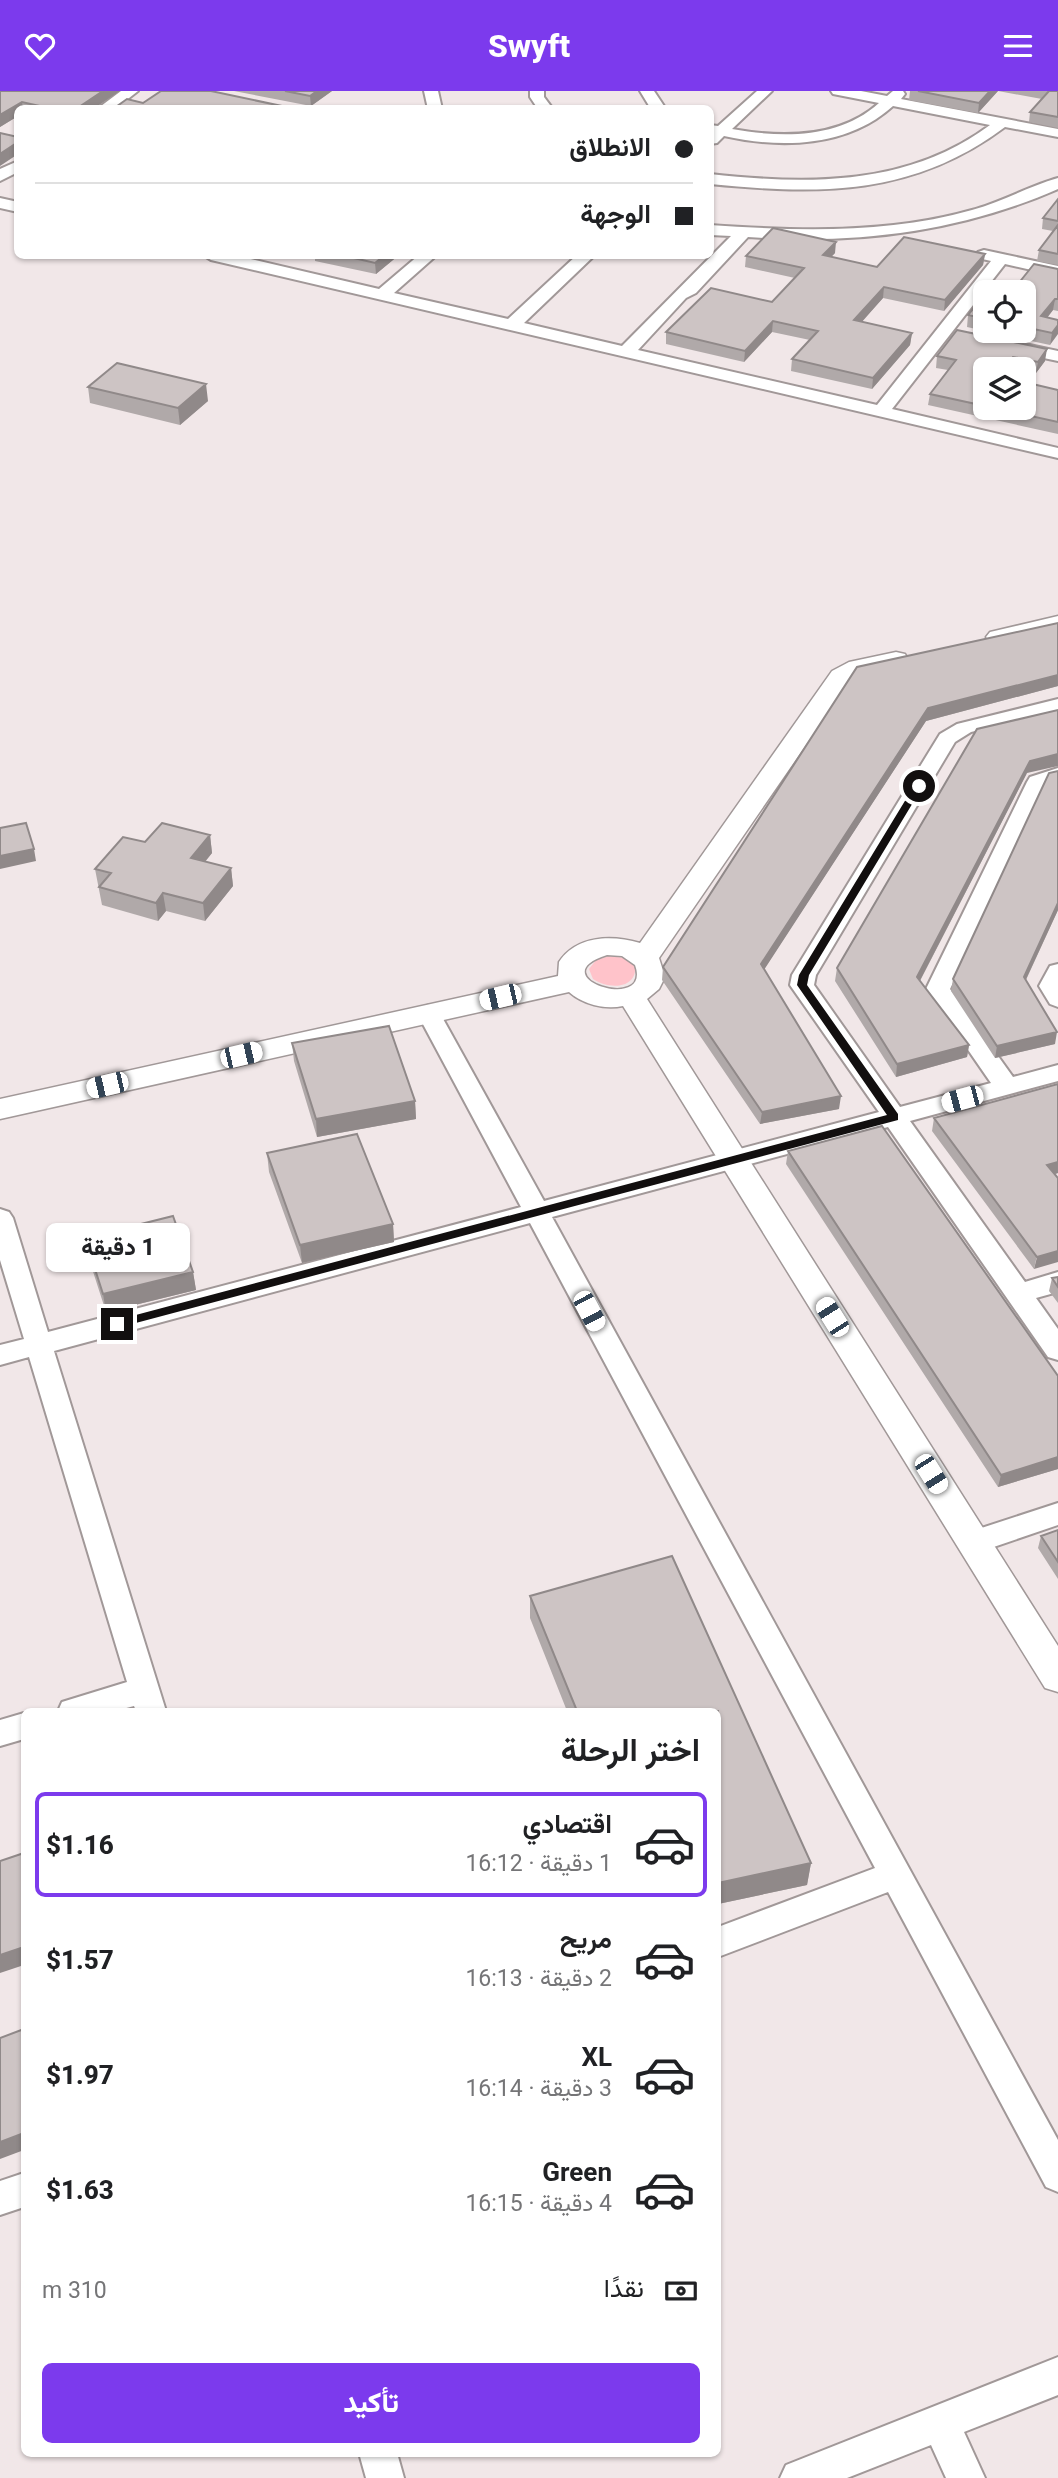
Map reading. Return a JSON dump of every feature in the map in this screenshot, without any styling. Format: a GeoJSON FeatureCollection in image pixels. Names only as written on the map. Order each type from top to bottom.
{"type":"FeatureCollection","features":[{"type":"Feature","properties":{"kind":"street"},"geometry":{"type":"LineString","coordinates":[[110,105],[131,91]]}},
{"type":"Feature","properties":{"kind":"street"},"geometry":{"type":"LineString","coordinates":[[714,134],[765,91]]}},
{"type":"Feature","properties":{"kind":"street"},"geometry":{"type":"LineString","coordinates":[[838,91],[897,96],[1002,123],[1058,134]]}},
{"type":"Feature","properties":{"kind":"street"},"geometry":{"type":"LineString","coordinates":[[714,134],[774,138],[825,135],[867,122],[897,96]]}},
{"type":"Feature","properties":{"kind":"street"},"geometry":{"type":"LineString","coordinates":[[714,179],[753,184],[805,185],[833,184],[905,173],[960,152],[1002,123]]}},
{"type":"Feature","properties":{"kind":"street"},"geometry":{"type":"LineString","coordinates":[[714,230],[791,234],[873,231],[959,218],[1032,197],[1058,183]]}},
{"type":"Feature","properties":{"kind":"street"},"geometry":{"type":"LineString","coordinates":[[1032,197],[1058,202]]}},
{"type":"Feature","properties":{"kind":"street"},"geometry":{"type":"LineString","coordinates":[[873,231],[924,243]]}},
{"type":"Feature","properties":{"kind":"street"},"geometry":{"type":"LineString","coordinates":[[626,352],[680,295],[690,290],[743,233]]}},
{"type":"Feature","properties":{"kind":"street"},"geometry":{"type":"LineString","coordinates":[[963,251],[1058,271]]}},
{"type":"Feature","properties":{"kind":"street"},"geometry":{"type":"LineString","coordinates":[[228,259],[1058,453]]}},
{"type":"Feature","properties":{"kind":"street"},"geometry":{"type":"LineString","coordinates":[[382,295],[424,259]]}},
{"type":"Feature","properties":{"kind":"street"},"geometry":{"type":"LineString","coordinates":[[511,325],[583,259]]}},
{"type":"Feature","properties":{"kind":"street"},"geometry":{"type":"LineString","coordinates":[[881,412],[951,333],[1001,259]]}},
{"type":"Feature","properties":{"kind":"street"},"geometry":{"type":"LineString","coordinates":[[1000,343],[1058,356]]}},
{"type":"Feature","properties":{"kind":"street"},"geometry":{"type":"LineString","coordinates":[[978,641],[1058,623]]}},
{"type":"Feature","properties":{"kind":"street"},"geometry":{"type":"LineString","coordinates":[[645,957],[841,676],[858,667],[925,653]]}},
{"type":"Feature","properties":{"kind":"street"},"geometry":{"type":"LineString","coordinates":[[1058,705],[964,728],[947,738],[804,975],[802,985],[1058,1350]]}},
{"type":"Feature","properties":{"kind":"street"},"geometry":{"type":"LineString","coordinates":[[1007,1087],[937,989],[1038,782],[1058,774]]}},
{"type":"Feature","properties":{"kind":"street"},"geometry":{"type":"LineString","coordinates":[[620,946],[645,957],[653,974],[649,983],[631,996],[617,999],[590,995],[572,982],[569,972],[572,963],[591,949],[620,946]]}},
{"type":"Feature","properties":{"kind":"street"},"geometry":{"type":"LineString","coordinates":[[1058,971],[1051,986],[1058,999]]}},
{"type":"Feature","properties":{"kind":"street"},"geometry":{"type":"LineString","coordinates":[[0,1109],[572,982]]}},
{"type":"Feature","properties":{"kind":"street"},"geometry":{"type":"LineString","coordinates":[[631,996],[1058,1677]]}},
{"type":"Feature","properties":{"kind":"street"},"geometry":{"type":"LineString","coordinates":[[429,1013],[1058,2175]]}},
{"type":"Feature","properties":{"kind":"street"},"geometry":{"type":"LineString","coordinates":[[0,1355],[1058,1073]]}},
{"type":"Feature","properties":{"kind":"street"},"geometry":{"type":"LineString","coordinates":[[0,1218],[148,1701],[96,1708]]}},
{"type":"Feature","properties":{"kind":"street"},"geometry":{"type":"LineString","coordinates":[[1018,1294],[1058,1282]]}},
{"type":"Feature","properties":{"kind":"street"},"geometry":{"type":"LineString","coordinates":[[973,1542],[1058,1514]]}},
{"type":"Feature","properties":{"kind":"street"},"geometry":{"type":"LineString","coordinates":[[0,1733],[21,1726]]}},
{"type":"Feature","properties":{"kind":"street"},"geometry":{"type":"LineString","coordinates":[[721,1941],[895,1875]]}},
{"type":"Feature","properties":{"kind":"street"},"geometry":{"type":"LineString","coordinates":[[0,2198],[21,2191]]}},
{"type":"Feature","properties":{"kind":"street"},"geometry":{"type":"LineString","coordinates":[[799,2478],[1058,2376]]}},
{"type":"Feature","properties":{"kind":"street"},"geometry":{"type":"LineString","coordinates":[[940,2423],[966,2478]]}},
{"type":"Feature","properties":{"kind":"street"},"geometry":{"type":"LineString","coordinates":[[379,2457],[385,2478]]}},
{"type":"Feature","properties":{"kind":"shaded area"},"geometry":{"type":"Polygon","coordinates":[[[609,956],[625,958],[635,965],[632,979],[614,986],[593,979],[589,969],[596,960],[609,956]]]}},
{"type":"Feature","properties":{"kind":"building"},"geometry":{"type":"Polygon","coordinates":[[[0,91],[103,91],[82,105],[35,105],[22,102],[0,115],[0,91]]]}},
{"type":"Feature","properties":{"kind":"building"},"geometry":{"type":"Polygon","coordinates":[[[161,91],[211,91],[277,105],[119,105],[127,99],[143,103],[161,91]]]}},
{"type":"Feature","properties":{"kind":"building"},"geometry":{"type":"Polygon","coordinates":[[[285,91],[317,91],[310,96],[285,91]]]}},
{"type":"Feature","properties":{"kind":"building"},"geometry":{"type":"Polygon","coordinates":[[[918,91],[990,91],[979,103],[918,91]]]}},
{"type":"Feature","properties":{"kind":"building"},"geometry":{"type":"Polygon","coordinates":[[[1049,91],[1058,91],[1058,117],[1030,112],[1049,91]]]}},
{"type":"Feature","properties":{"kind":"building"},"geometry":{"type":"Polygon","coordinates":[[[0,133],[14,136],[14,145],[0,154],[0,133]]]}},
{"type":"Feature","properties":{"kind":"building"},"geometry":{"type":"Polygon","coordinates":[[[1058,199],[1058,221],[1043,218],[1058,199]]]}},
{"type":"Feature","properties":{"kind":"building"},"geometry":{"type":"Polygon","coordinates":[[[1058,225],[1058,254],[1039,250],[1058,225]]]}},
{"type":"Feature","properties":{"kind":"building"},"geometry":{"type":"Polygon","coordinates":[[[773,228],[836,242],[823,255],[877,267],[904,237],[985,254],[945,300],[884,287],[854,320],[912,333],[873,378],[792,359],[818,331],[773,321],[745,351],[666,332],[711,288],[772,302],[804,268],[746,256],[773,228]]]}},
{"type":"Feature","properties":{"kind":"building"},"geometry":{"type":"Polygon","coordinates":[[[358,259],[380,259],[375,263],[358,259]]]}},
{"type":"Feature","properties":{"kind":"building"},"geometry":{"type":"Polygon","coordinates":[[[1034,264],[1058,269],[1058,299],[1055,299],[1041,316],[1058,320],[1052,333],[1036,330],[1036,280],[1021,280],[1034,264]]]}},
{"type":"Feature","properties":{"kind":"building"},"geometry":{"type":"Polygon","coordinates":[[[957,330],[973,333],[973,343],[1019,343],[1047,349],[1038,362],[1036,357],[973,357],[973,403],[930,394],[956,360],[937,356],[957,330]]]}},
{"type":"Feature","properties":{"kind":"building"},"geometry":{"type":"Polygon","coordinates":[[[117,363],[206,384],[178,408],[88,387],[117,363]]]}},
{"type":"Feature","properties":{"kind":"building"},"geometry":{"type":"Polygon","coordinates":[[[1036,385],[1058,390],[1058,422],[1036,417],[1036,385]]]}},
{"type":"Feature","properties":{"kind":"building"},"geometry":{"type":"Polygon","coordinates":[[[1058,623],[1058,675],[928,708],[761,964],[841,1096],[762,1112],[663,967],[857,667],[1058,623]]]}},
{"type":"Feature","properties":{"kind":"building"},"geometry":{"type":"Polygon","coordinates":[[[1058,710],[1058,754],[1030,761],[917,977],[969,1045],[897,1064],[837,968],[977,729],[1058,710]]]}},
{"type":"Feature","properties":{"kind":"building"},"geometry":{"type":"Polygon","coordinates":[[[1058,771],[1058,903],[1024,977],[1057,1032],[997,1046],[953,979],[1049,773],[1058,771]]]}},
{"type":"Feature","properties":{"kind":"building"},"geometry":{"type":"Polygon","coordinates":[[[26,823],[34,849],[0,856],[0,828],[26,823]]]}},
{"type":"Feature","properties":{"kind":"building"},"geometry":{"type":"Polygon","coordinates":[[[162,823],[210,835],[191,858],[231,868],[203,903],[163,893],[156,903],[99,887],[111,873],[95,869],[123,837],[145,842],[162,823]]]}},
{"type":"Feature","properties":{"kind":"building"},"geometry":{"type":"Polygon","coordinates":[[[389,1026],[415,1101],[316,1119],[292,1043],[389,1026]]]}},
{"type":"Feature","properties":{"kind":"building"},"geometry":{"type":"Polygon","coordinates":[[[1058,1084],[1058,1162],[1047,1165],[1058,1178],[1058,1251],[1037,1257],[934,1118],[1058,1084]]]}},
{"type":"Feature","properties":{"kind":"building"},"geometry":{"type":"Polygon","coordinates":[[[882,1126],[1058,1376],[1058,1457],[1001,1475],[788,1151],[882,1126]]]}},
{"type":"Feature","properties":{"kind":"building"},"geometry":{"type":"Polygon","coordinates":[[[357,1134],[393,1224],[300,1245],[267,1153],[357,1134]]]}},
{"type":"Feature","properties":{"kind":"building"},"geometry":{"type":"Polygon","coordinates":[[[173,1216],[193,1272],[103,1294],[85,1238],[173,1216]]]}},
{"type":"Feature","properties":{"kind":"building"},"geometry":{"type":"Polygon","coordinates":[[[1058,1530],[1058,1562],[1041,1536],[1058,1530]]]}},
{"type":"Feature","properties":{"kind":"building"},"geometry":{"type":"Polygon","coordinates":[[[672,1556],[811,1863],[721,1882],[721,1708],[576,1708],[530,1596],[672,1556]]]}},
{"type":"Feature","properties":{"kind":"building"},"geometry":{"type":"Polygon","coordinates":[[[21,1854],[21,1948],[0,1955],[0,1861],[21,1854]]]}},
{"type":"Feature","properties":{"kind":"building"},"geometry":{"type":"Polygon","coordinates":[[[21,2030],[21,2134],[0,2142],[0,2038],[21,2030]]]}},
{"type":"Feature","properties":{"kind":"route"},"geometry":{"type":"LineString","coordinates":[[117,1324],[894,1117],[802,985],[804,975],[919,786]]}}]}
